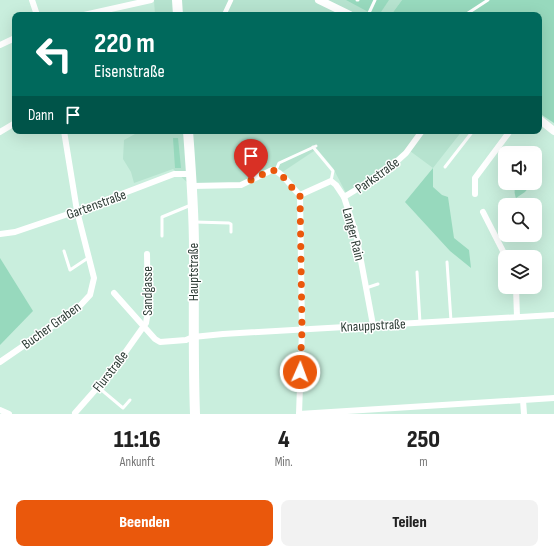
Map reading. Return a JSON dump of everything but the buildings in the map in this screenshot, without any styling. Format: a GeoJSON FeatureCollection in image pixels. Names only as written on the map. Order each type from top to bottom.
{"type":"FeatureCollection","features":[{"type":"Feature","properties":{"kind":"main road"},"geometry":{"type":"LineString","coordinates":[[177,0],[178,12]]}},
{"type":"Feature","properties":{"kind":"main road","name":"Hauptstraße"},"geometry":{"type":"LineString","coordinates":[[188,134],[193,205],[193,337],[195,414]]}},
{"type":"Feature","properties":{"kind":"street"},"geometry":{"type":"LineString","coordinates":[[32,0],[36,12]]}},
{"type":"Feature","properties":{"kind":"street"},"geometry":{"type":"LineString","coordinates":[[98,12],[152,0]]}},
{"type":"Feature","properties":{"kind":"street"},"geometry":{"type":"LineString","coordinates":[[226,12],[232,0]]}},
{"type":"Feature","properties":{"kind":"street"},"geometry":{"type":"LineString","coordinates":[[323,1],[344,12]]}},
{"type":"Feature","properties":{"kind":"street"},"geometry":{"type":"LineString","coordinates":[[0,45],[12,39]]}},
{"type":"Feature","properties":{"kind":"street"},"geometry":{"type":"LineString","coordinates":[[542,121],[554,131]]}},
{"type":"Feature","properties":{"kind":"street"},"geometry":{"type":"LineString","coordinates":[[0,132],[12,125]]}},
{"type":"Feature","properties":{"kind":"street","name":"Bucher Graben"},"geometry":{"type":"LineString","coordinates":[[0,362],[77,309],[90,295],[94,278],[78,211],[65,134]]}},
{"type":"Feature","properties":{"kind":"street","name":"Parkstraße"},"geometry":{"type":"LineString","coordinates":[[344,197],[385,172],[406,153],[420,134]]}},
{"type":"Feature","properties":{"kind":"street"},"geometry":{"type":"LineString","coordinates":[[475,194],[475,178],[508,134]]}},
{"type":"Feature","properties":{"kind":"street"},"geometry":{"type":"LineString","coordinates":[[192,186],[241,185],[272,170],[276,170],[300,195]]}},
{"type":"Feature","properties":{"kind":"street","name":"Gartenstraße"},"geometry":{"type":"LineString","coordinates":[[0,234],[16,232],[78,211],[174,174],[191,174]]}},
{"type":"Feature","properties":{"kind":"street"},"geometry":{"type":"LineString","coordinates":[[300,195],[331,181]]}},
{"type":"Feature","properties":{"kind":"street","name":"Langer Rain"},"geometry":{"type":"LineString","coordinates":[[331,181],[336,184],[344,197],[356,234],[373,325]]}},
{"type":"Feature","properties":{"kind":"street"},"geometry":{"type":"LineString","coordinates":[[300,195],[302,330],[299,414],[554,398]]}},
{"type":"Feature","properties":{"kind":"street"},"geometry":{"type":"LineString","coordinates":[[483,212],[502,250]]}},
{"type":"Feature","properties":{"kind":"street","name":"Sandgasse"},"geometry":{"type":"LineString","coordinates":[[143,327],[147,321],[148,311],[147,254]]}},
{"type":"Feature","properties":{"kind":"street"},"geometry":{"type":"LineString","coordinates":[[114,293],[143,327]]}},
{"type":"Feature","properties":{"kind":"street"},"geometry":{"type":"LineString","coordinates":[[516,294],[517,317]]}},
{"type":"Feature","properties":{"kind":"street","name":"Knauppstraße"},"geometry":{"type":"LineString","coordinates":[[143,327],[154,339],[160,342],[186,340],[193,337],[554,315]]}},
{"type":"Feature","properties":{"kind":"street","name":"Flurstraße"},"geometry":{"type":"LineString","coordinates":[[75,413],[112,371],[143,327]]}},
{"type":"Feature","properties":{"kind":"street"},"geometry":{"type":"LineString","coordinates":[[523,400],[524,414]]}},
{"type":"Feature","properties":{"kind":"street"},"geometry":{"type":"LineString","coordinates":[[0,410],[9,414]]}},
{"type":"Feature","properties":{"kind":"lane"},"geometry":{"type":"LineString","coordinates":[[369,12],[375,0]]}},
{"type":"Feature","properties":{"kind":"lane"},"geometry":{"type":"LineString","coordinates":[[470,12],[488,0]]}},
{"type":"Feature","properties":{"kind":"lane"},"geometry":{"type":"LineString","coordinates":[[445,167],[471,134]]}},
{"type":"Feature","properties":{"kind":"lane"},"geometry":{"type":"LineString","coordinates":[[276,170],[279,163],[314,146],[333,171],[331,181]]}},
{"type":"Feature","properties":{"kind":"lane"},"geometry":{"type":"LineString","coordinates":[[162,236],[162,217],[189,205],[193,205]]}},
{"type":"Feature","properties":{"kind":"lane"},"geometry":{"type":"LineString","coordinates":[[193,222],[229,223],[231,224],[231,232]]}},
{"type":"Feature","properties":{"kind":"lane"},"geometry":{"type":"LineString","coordinates":[[64,251],[70,270],[90,257]]}},
{"type":"Feature","properties":{"kind":"lane"},"geometry":{"type":"LineString","coordinates":[[447,262],[451,321]]}},
{"type":"Feature","properties":{"kind":"lane"},"geometry":{"type":"LineString","coordinates":[[417,272],[420,323]]}},
{"type":"Feature","properties":{"kind":"lane"},"geometry":{"type":"LineString","coordinates":[[366,288],[378,284]]}},
{"type":"Feature","properties":{"kind":"lane"},"geometry":{"type":"LineString","coordinates":[[98,387],[123,408],[130,400]]}},
{"type":"Feature","properties":{"kind":"shaded area"},"geometry":{"type":"Polygon","coordinates":[[[154,0],[402,0],[393,12],[155,12],[154,0]]]}},
{"type":"Feature","properties":{"kind":"shaded area"},"geometry":{"type":"Polygon","coordinates":[[[346,0],[389,0],[381,12],[368,12],[346,0]]]}},
{"type":"Feature","properties":{"kind":"shaded area"},"geometry":{"type":"Polygon","coordinates":[[[402,0],[554,0],[554,123],[542,115],[542,12],[393,12],[402,0]]]}},
{"type":"Feature","properties":{"kind":"shaded area"},"geometry":{"type":"Polygon","coordinates":[[[135,134],[460,134],[433,168],[410,151],[346,193],[333,168],[317,149],[281,173],[270,171],[237,186],[191,186],[173,169],[134,183],[131,172],[123,159],[124,140],[135,134]]]}},
{"type":"Feature","properties":{"kind":"shaded area"},"geometry":{"type":"Polygon","coordinates":[[[173,138],[178,138],[181,168],[175,168],[173,138]]]}},
{"type":"Feature","properties":{"kind":"shaded area"},"geometry":{"type":"Polygon","coordinates":[[[433,168],[433,187],[442,195],[448,197],[454,238],[469,250],[471,268],[450,251],[405,202],[433,168]]]}},
{"type":"Feature","properties":{"kind":"shaded area"},"geometry":{"type":"Polygon","coordinates":[[[515,190],[527,190],[516,198],[515,190]]]}},
{"type":"Feature","properties":{"kind":"shaded area"},"geometry":{"type":"Polygon","coordinates":[[[0,258],[33,311],[0,345],[0,258]]]}},
{"type":"Feature","properties":{"kind":"route"},"geometry":{"type":"LineString","coordinates":[[251,180],[272,170],[276,170],[300,195],[302,330],[300,372]]}}]}
